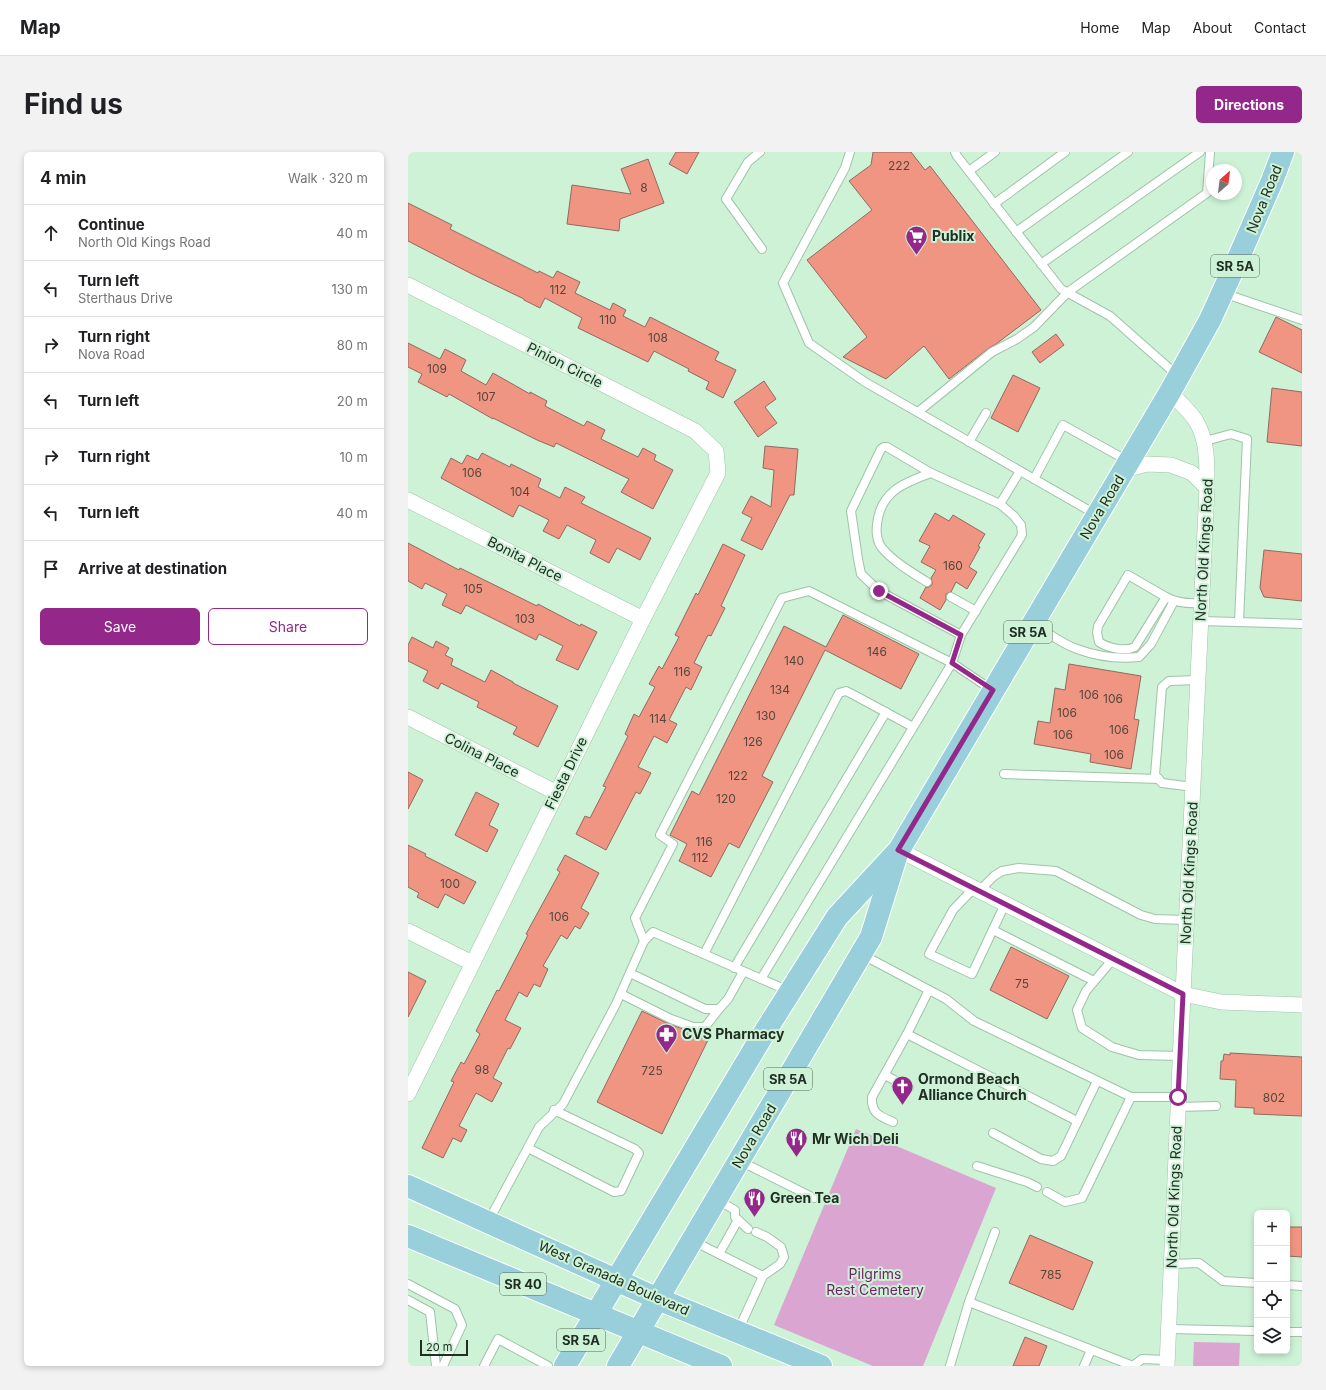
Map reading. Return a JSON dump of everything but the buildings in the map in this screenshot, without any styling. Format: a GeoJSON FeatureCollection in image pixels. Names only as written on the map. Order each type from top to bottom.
{"type":"FeatureCollection","features":[{"type":"Feature","properties":{"kind":"main road","name":"Nova Road"},"geometry":{"type":"LineString","coordinates":[[616,1280],[761,1038],[837,917],[898,850],[1127,466],[1210,320],[1272,181],[1283,152]]}},
{"type":"Feature","properties":{"kind":"main road","name":"Nova Road"},"geometry":{"type":"LineString","coordinates":[[638,1332],[871,937],[898,850]]}},
{"type":"Feature","properties":{"kind":"main road","name":"West Granada Boulevard"},"geometry":{"type":"LineString","coordinates":[[408,1186],[658,1299],[821,1366]]}},
{"type":"Feature","properties":{"kind":"main road","name":"SR 40"},"geometry":{"type":"LineString","coordinates":[[408,1236],[721,1366]]}},
{"type":"Feature","properties":{"kind":"main road","name":"SR 5A"},"geometry":{"type":"LineString","coordinates":[[565,1366],[616,1280]]}},
{"type":"Feature","properties":{"kind":"main road","name":"SR 5A"},"geometry":{"type":"LineString","coordinates":[[618,1366],[638,1332]]}},
{"type":"Feature","properties":{"kind":"street","name":"Pinion Circle"},"geometry":{"type":"LineString","coordinates":[[408,285],[695,430],[716,451]]}},
{"type":"Feature","properties":{"kind":"street","name":"North Old Kings Road"},"geometry":{"type":"LineString","coordinates":[[1167,1363],[1208,460],[1204,442],[1195,420],[1174,385]]}},
{"type":"Feature","properties":{"kind":"street","name":"Fiesta Drive"},"geometry":{"type":"LineString","coordinates":[[408,1094],[556,792],[718,473],[716,451]]}},
{"type":"Feature","properties":{"kind":"street"},"geometry":{"type":"LineString","coordinates":[[1127,466],[1147,464],[1171,465],[1192,474],[1207,488]]}},
{"type":"Feature","properties":{"kind":"street","name":"Bonita Place"},"geometry":{"type":"LineString","coordinates":[[408,500],[643,619]]}},
{"type":"Feature","properties":{"kind":"street","name":"Colina Place"},"geometry":{"type":"LineString","coordinates":[[408,717],[556,792]]}},
{"type":"Feature","properties":{"kind":"street"},"geometry":{"type":"LineString","coordinates":[[898,850],[1183,994],[1221,1002],[1302,1005]]}},
{"type":"Feature","properties":{"kind":"street"},"geometry":{"type":"LineString","coordinates":[[408,931],[472,963]]}},
{"type":"Feature","properties":{"kind":"lane"},"geometry":{"type":"LineString","coordinates":[[760,152],[748,162],[726,199],[762,249]]}},
{"type":"Feature","properties":{"kind":"lane"},"geometry":{"type":"LineString","coordinates":[[850,152],[845,168],[783,283],[809,343],[865,382],[1098,515]]}},
{"type":"Feature","properties":{"kind":"lane"},"geometry":{"type":"LineString","coordinates":[[955,152],[1061,289],[1110,316],[1174,385]]}},
{"type":"Feature","properties":{"kind":"lane"},"geometry":{"type":"LineString","coordinates":[[969,171],[996,152]]}},
{"type":"Feature","properties":{"kind":"lane"},"geometry":{"type":"LineString","coordinates":[[994,204],[1065,152]]}},
{"type":"Feature","properties":{"kind":"lane"},"geometry":{"type":"LineString","coordinates":[[1016,232],[1128,152]]}},
{"type":"Feature","properties":{"kind":"lane"},"geometry":{"type":"LineString","coordinates":[[1041,264],[1200,152]]}},
{"type":"Feature","properties":{"kind":"lane"},"geometry":{"type":"LineString","coordinates":[[918,412],[992,352],[1017,339],[1034,327],[1068,292],[1207,193],[1210,152]]}},
{"type":"Feature","properties":{"kind":"lane"},"geometry":{"type":"LineString","coordinates":[[1223,293],[1302,320]]}},
{"type":"Feature","properties":{"kind":"lane"},"geometry":{"type":"LineString","coordinates":[[970,442],[986,413]]}},
{"type":"Feature","properties":{"kind":"lane"},"geometry":{"type":"LineString","coordinates":[[1034,479],[1063,425],[1127,466]]}},
{"type":"Feature","properties":{"kind":"lane"},"geometry":{"type":"LineString","coordinates":[[1204,442],[1231,434],[1247,439],[1239,622]]}},
{"type":"Feature","properties":{"kind":"lane"},"geometry":{"type":"LineString","coordinates":[[761,979],[952,663],[961,635],[1022,534],[1021,525],[1000,504],[931,473],[887,447],[884,447],[881,449],[851,512],[861,574],[879,591],[961,635]]}},
{"type":"Feature","properties":{"kind":"lane"},"geometry":{"type":"LineString","coordinates":[[1000,504],[1020,471]]}},
{"type":"Feature","properties":{"kind":"lane"},"geometry":{"type":"LineString","coordinates":[[926,582],[907,570],[881,547],[876,533],[878,514],[884,500],[897,487],[931,473]]}},
{"type":"Feature","properties":{"kind":"lane"},"geometry":{"type":"LineString","coordinates":[[1166,597],[1136,647],[1130,650],[1105,646],[1099,642],[1097,633],[1098,626],[1128,575],[1174,601],[1189,604],[1202,603]]}},
{"type":"Feature","properties":{"kind":"lane"},"geometry":{"type":"LineString","coordinates":[[644,941],[635,918],[673,844],[660,835],[782,598],[809,592],[952,663],[993,690]]}},
{"type":"Feature","properties":{"kind":"lane"},"geometry":{"type":"LineString","coordinates":[[951,597],[976,611]]}},
{"type":"Feature","properties":{"kind":"lane"},"geometry":{"type":"LineString","coordinates":[[1033,624],[1075,649],[1125,658],[1139,657],[1151,644],[1174,601]]}},
{"type":"Feature","properties":{"kind":"lane"},"geometry":{"type":"LineString","coordinates":[[1201,621],[1302,624]]}},
{"type":"Feature","properties":{"kind":"lane"},"geometry":{"type":"LineString","coordinates":[[1193,787],[1162,783],[1155,775],[1162,687],[1169,681],[1198,680]]}},
{"type":"Feature","properties":{"kind":"lane"},"geometry":{"type":"LineString","coordinates":[[704,954],[839,693],[846,691],[913,727]]}},
{"type":"Feature","properties":{"kind":"lane"},"geometry":{"type":"LineString","coordinates":[[734,968],[886,712]]}},
{"type":"Feature","properties":{"kind":"lane"},"geometry":{"type":"LineString","coordinates":[[1004,774],[1159,780]]}},
{"type":"Feature","properties":{"kind":"lane"},"geometry":{"type":"LineString","coordinates":[[1005,904],[972,974],[929,954],[953,910],[994,876],[1002,871],[1019,868],[1056,871],[1141,915],[1155,919],[1186,920]]}},
{"type":"Feature","properties":{"kind":"lane"},"geometry":{"type":"LineString","coordinates":[[993,930],[1094,981]]}},
{"type":"Feature","properties":{"kind":"lane"},"geometry":{"type":"LineString","coordinates":[[488,1222],[539,1127],[554,1110],[563,1104],[621,994],[644,941],[653,932],[790,991]]}},
{"type":"Feature","properties":{"kind":"lane"},"geometry":{"type":"LineString","coordinates":[[860,954],[929,990],[946,1000],[974,1021],[1131,1098],[1216,1106]]}},
{"type":"Feature","properties":{"kind":"lane"},"geometry":{"type":"LineString","coordinates":[[1113,959],[1086,991],[1078,1010],[1082,1028],[1112,1047],[1139,1055],[1180,1056]]}},
{"type":"Feature","properties":{"kind":"lane"},"geometry":{"type":"LineString","coordinates":[[621,994],[671,1019],[693,1027],[705,1027],[728,999],[743,972]]}},
{"type":"Feature","properties":{"kind":"lane"},"geometry":{"type":"LineString","coordinates":[[630,973],[705,1009],[719,1009]]}},
{"type":"Feature","properties":{"kind":"lane"},"geometry":{"type":"LineString","coordinates":[[893,1122],[877,1114],[872,1106],[872,1097],[907,1034],[929,990]]}},
{"type":"Feature","properties":{"kind":"lane"},"geometry":{"type":"LineString","coordinates":[[907,1034],[1077,1121]]}},
{"type":"Feature","properties":{"kind":"lane"},"geometry":{"type":"LineString","coordinates":[[884,1075],[910,1088]]}},
{"type":"Feature","properties":{"kind":"lane"},"geometry":{"type":"LineString","coordinates":[[993,1133],[1041,1159],[1053,1161],[1062,1156],[1077,1121],[1097,1082]]}},
{"type":"Feature","properties":{"kind":"lane"},"geometry":{"type":"LineString","coordinates":[[1047,1192],[1065,1202],[1082,1198],[1131,1098]]}},
{"type":"Feature","properties":{"kind":"lane"},"geometry":{"type":"LineString","coordinates":[[528,1148],[614,1192],[621,1191],[639,1154],[635,1149],[554,1110]]}},
{"type":"Feature","properties":{"kind":"lane"},"geometry":{"type":"LineString","coordinates":[[740,1161],[814,1198]]}},
{"type":"Feature","properties":{"kind":"lane"},"geometry":{"type":"LineString","coordinates":[[977,1166],[1027,1182],[1037,1187]]}},
{"type":"Feature","properties":{"kind":"lane"},"geometry":{"type":"LineString","coordinates":[[717,1199],[735,1210],[735,1217],[738,1220],[781,1247],[784,1257],[780,1264],[763,1276],[738,1332]]}},
{"type":"Feature","properties":{"kind":"lane"},"geometry":{"type":"LineString","coordinates":[[719,1254],[738,1220]]}},
{"type":"Feature","properties":{"kind":"lane"},"geometry":{"type":"LineString","coordinates":[[950,1366],[969,1302],[995,1232]]}},
{"type":"Feature","properties":{"kind":"lane"},"geometry":{"type":"LineString","coordinates":[[692,1241],[763,1276]]}},
{"type":"Feature","properties":{"kind":"lane"},"geometry":{"type":"LineString","coordinates":[[1172,1264],[1199,1263],[1223,1281],[1254,1283]]}},
{"type":"Feature","properties":{"kind":"lane"},"geometry":{"type":"LineString","coordinates":[[408,1284],[455,1308],[462,1325],[443,1366]]}},
{"type":"Feature","properties":{"kind":"lane"},"geometry":{"type":"LineString","coordinates":[[1290,1285],[1302,1286]]}},
{"type":"Feature","properties":{"kind":"lane"},"geometry":{"type":"LineString","coordinates":[[408,1300],[430,1312],[436,1366]]}},
{"type":"Feature","properties":{"kind":"lane"},"geometry":{"type":"LineString","coordinates":[[969,1302],[1133,1366],[1142,1359],[1167,1363]]}},
{"type":"Feature","properties":{"kind":"lane"},"geometry":{"type":"LineString","coordinates":[[1169,1329],[1254,1331]]}},
{"type":"Feature","properties":{"kind":"lane"},"geometry":{"type":"LineString","coordinates":[[1290,1332],[1302,1332]]}},
{"type":"Feature","properties":{"kind":"lane"},"geometry":{"type":"LineString","coordinates":[[484,1366],[498,1339],[548,1366]]}},
{"type":"Feature","properties":{"kind":"lane"},"geometry":{"type":"LineString","coordinates":[[1084,1366],[1091,1350]]}},
{"type":"Feature","properties":{"kind":"green space","name":"Pilgrims Rest Cemetery"},"geometry":{"type":"Polygon","coordinates":[[[856,1129],[996,1188],[923,1366],[873,1366],[774,1325],[856,1129]]]}},
{"type":"Feature","properties":{"kind":"green space"},"geometry":{"type":"Polygon","coordinates":[[[1194,1342],[1240,1343],[1239,1366],[1193,1366],[1194,1342]]]}},
{"type":"Feature","properties":{"kind":"place","name":"Publix"},"geometry":{"type":"Point","coordinates":[917,256]}},
{"type":"Feature","properties":{"kind":"place","name":"CVS Pharmacy"},"geometry":{"type":"Point","coordinates":[666,1054]}},
{"type":"Feature","properties":{"kind":"place","name":"Ormond Beach Alliance Church"},"geometry":{"type":"Point","coordinates":[902,1106]}},
{"type":"Feature","properties":{"kind":"place","name":"Mr Wich Deli"},"geometry":{"type":"Point","coordinates":[797,1158]}},
{"type":"Feature","properties":{"kind":"place","name":"Green Tea"},"geometry":{"type":"Point","coordinates":[754,1218]}},
{"type":"Feature","properties":{"kind":"route"},"geometry":{"type":"LineString","coordinates":[[879,591],[961,635],[952,663],[993,690],[898,850],[1183,994],[1178,1097]]}}]}
